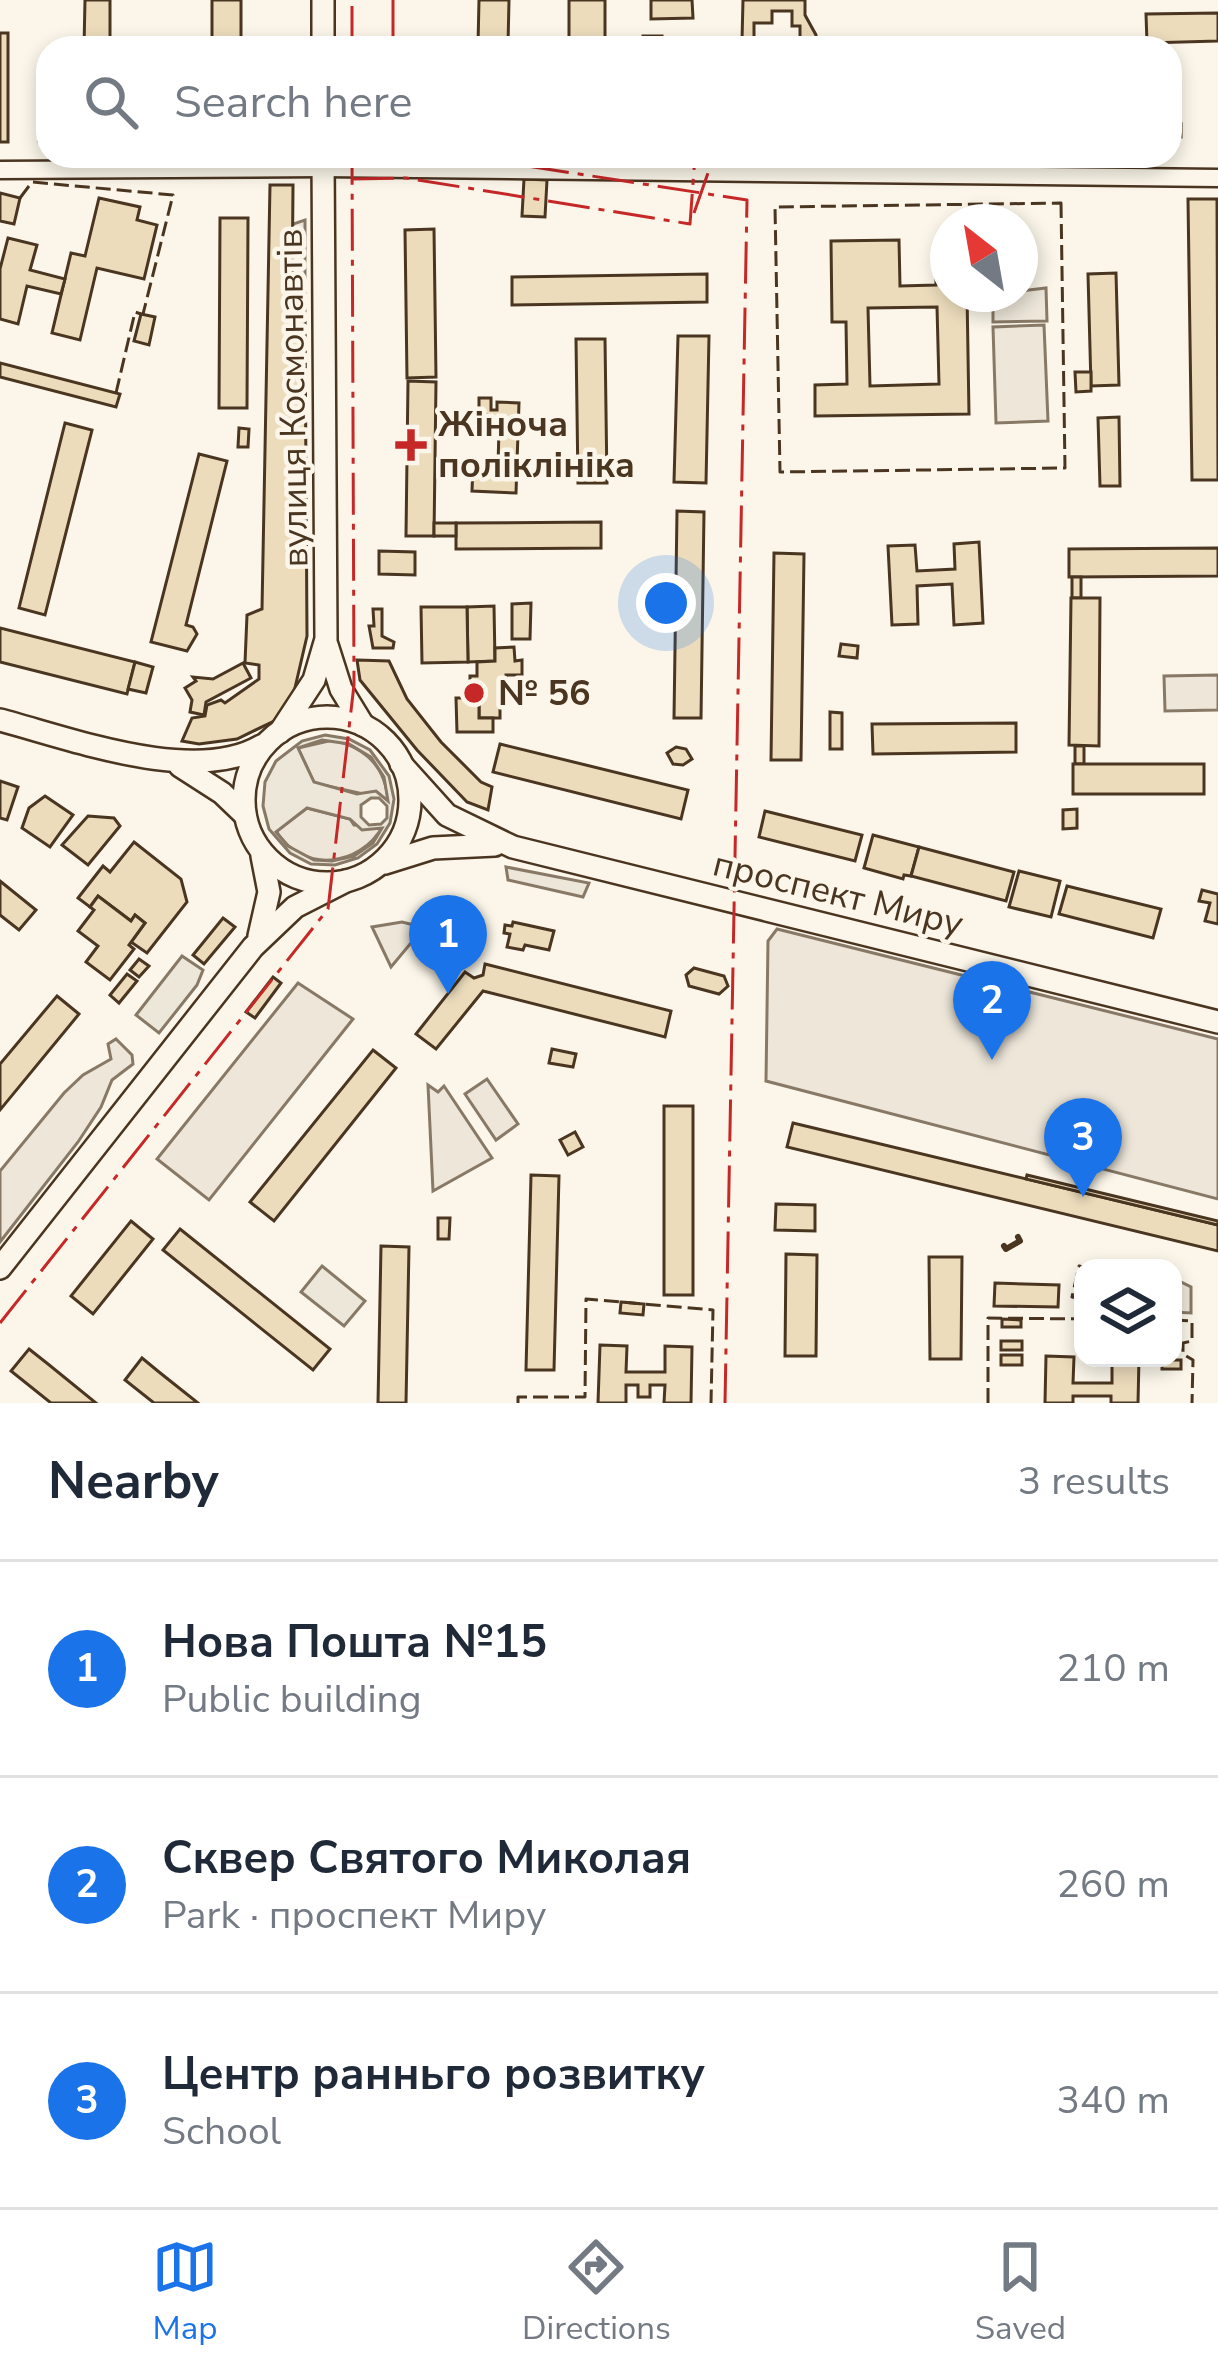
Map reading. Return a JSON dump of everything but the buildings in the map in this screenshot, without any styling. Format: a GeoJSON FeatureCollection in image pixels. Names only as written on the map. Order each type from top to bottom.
{"type":"FeatureCollection","features":[{"type":"Feature","properties":{"kind":"main road"},"geometry":{"type":"LineString","coordinates":[[323,0],[323,36]]}},
{"type":"Feature","properties":{"kind":"main road","name":"вулиця Космонавтів"},"geometry":{"type":"LineString","coordinates":[[323,168],[326,638],[341,689],[363,726]]}},
{"type":"Feature","properties":{"kind":"main road","name":"вулиця Космонавтів"},"geometry":{"type":"LineString","coordinates":[[274,736],[314,680],[326,638]]}},
{"type":"Feature","properties":{"kind":"main road"},"geometry":{"type":"LineString","coordinates":[[0,721],[169,760],[210,764],[231,760],[316,718],[345,719],[385,741],[401,764],[408,786],[407,820],[398,842],[375,867],[295,908],[253,947],[0,1268]]}},
{"type":"Feature","properties":{"kind":"main road"},"geometry":{"type":"LineString","coordinates":[[253,947],[265,921],[269,892],[260,850],[245,815],[248,775],[274,736]]}},
{"type":"Feature","properties":{"kind":"main road"},"geometry":{"type":"LineString","coordinates":[[169,760],[196,775],[245,815]]}},
{"type":"Feature","properties":{"kind":"main road","name":"проспект Миру"},"geometry":{"type":"LineString","coordinates":[[401,764],[447,814],[513,847]]}},
{"type":"Feature","properties":{"kind":"main road","name":"проспект Миру"},"geometry":{"type":"LineString","coordinates":[[375,867],[433,848],[464,844],[513,847],[1218,1022]]}},
{"type":"Feature","properties":{"kind":"main road"},"geometry":{"type":"LineString","coordinates":[[260,850],[299,878],[322,883],[346,880]]}},
{"type":"Feature","properties":{"kind":"street"},"geometry":{"type":"LineString","coordinates":[[0,170],[81,168]]}},
{"type":"Feature","properties":{"kind":"street"},"geometry":{"type":"LineString","coordinates":[[659,168],[1218,178]]}},
{"type":"Feature","properties":{"kind":"shaded area"},"geometry":{"type":"Polygon","coordinates":[[[305,220],[305,317],[292,307],[293,224],[305,220]]]}},
{"type":"Feature","properties":{"kind":"shaded area"},"geometry":{"type":"Polygon","coordinates":[[[1046,288],[1047,321],[993,322],[993,312],[1038,312],[1038,289],[1046,288]]]}},
{"type":"Feature","properties":{"kind":"shaded area"},"geometry":{"type":"Polygon","coordinates":[[[1044,325],[1048,421],[996,423],[993,327],[1044,325]]]}},
{"type":"Feature","properties":{"kind":"shaded area"},"geometry":{"type":"Polygon","coordinates":[[[1218,675],[1218,710],[1165,711],[1164,676],[1218,675]]]}},
{"type":"Feature","properties":{"kind":"shaded area"},"geometry":{"type":"Polygon","coordinates":[[[325,735],[349,739],[370,750],[389,776],[394,799],[390,823],[377,844],[358,858],[335,865],[311,864],[290,853],[269,829],[263,806],[265,782],[276,761],[302,741],[325,735]],[[322,740],[298,748],[314,782],[357,794],[376,791],[388,801],[384,777],[371,757],[349,744],[322,740]],[[371,798],[361,805],[361,817],[369,825],[381,824],[387,818],[387,806],[371,798]],[[307,808],[276,832],[288,846],[314,860],[332,861],[354,856],[373,843],[382,828],[362,830],[350,819],[307,808]]]}},
{"type":"Feature","properties":{"kind":"shaded area"},"geometry":{"type":"Polygon","coordinates":[[[333,740],[356,748],[373,762],[384,780],[388,804],[386,799],[314,783],[298,748],[333,740]]]}},
{"type":"Feature","properties":{"kind":"shaded area"},"geometry":{"type":"Polygon","coordinates":[[[307,808],[350,819],[354,825],[383,826],[373,840],[346,857],[316,859],[287,845],[276,831],[307,808]]]}},
{"type":"Feature","properties":{"kind":"shaded area"},"geometry":{"type":"Polygon","coordinates":[[[506,867],[589,883],[583,897],[508,880],[506,867]]]}},
{"type":"Feature","properties":{"kind":"shaded area"},"geometry":{"type":"Polygon","coordinates":[[[419,919],[426,925],[391,967],[372,927],[414,925],[419,919]]]}},
{"type":"Feature","properties":{"kind":"shaded area"},"geometry":{"type":"Polygon","coordinates":[[[777,929],[1218,1039],[1218,1199],[766,1081],[768,941],[777,929]]]}},
{"type":"Feature","properties":{"kind":"shaded area"},"geometry":{"type":"Polygon","coordinates":[[[182,956],[203,970],[197,985],[159,1033],[136,1015],[182,956]]]}},
{"type":"Feature","properties":{"kind":"shaded area"},"geometry":{"type":"Polygon","coordinates":[[[298,983],[353,1019],[209,1200],[157,1159],[298,983]]]}},
{"type":"Feature","properties":{"kind":"shaded area"},"geometry":{"type":"Polygon","coordinates":[[[116,1039],[132,1055],[133,1064],[112,1080],[78,1142],[0,1242],[0,1171],[64,1093],[111,1059],[108,1044],[116,1039]]]}},
{"type":"Feature","properties":{"kind":"shaded area"},"geometry":{"type":"Polygon","coordinates":[[[487,1079],[518,1124],[496,1140],[465,1094],[487,1079]]]}},
{"type":"Feature","properties":{"kind":"shaded area"},"geometry":{"type":"Polygon","coordinates":[[[428,1085],[438,1092],[444,1086],[492,1158],[433,1191],[428,1085]]]}},
{"type":"Feature","properties":{"kind":"shaded area"},"geometry":{"type":"Polygon","coordinates":[[[322,1266],[365,1301],[344,1326],[301,1292],[322,1266]]]}},
{"type":"Feature","properties":{"kind":"shaded area"},"geometry":{"type":"Polygon","coordinates":[[[1182,1282],[1191,1287],[1191,1313],[1182,1312],[1182,1282]]]}},
{"type":"Feature","properties":{"kind":"fence"},"geometry":{"type":"LineString","coordinates":[[20,198],[32,182],[173,195],[143,314]]}},
{"type":"Feature","properties":{"kind":"fence"},"geometry":{"type":"LineString","coordinates":[[1061,203],[1065,468],[780,472],[775,207],[1061,203]]}},
{"type":"Feature","properties":{"kind":"fence"},"geometry":{"type":"LineString","coordinates":[[116,393],[135,312],[141,314]]}},
{"type":"Feature","properties":{"kind":"fence"},"geometry":{"type":"LineString","coordinates":[[1074,1288],[1074,1297]]}},
{"type":"Feature","properties":{"kind":"fence"},"geometry":{"type":"LineString","coordinates":[[518,1403],[518,1397],[585,1397],[586,1299],[713,1310],[711,1403]]}},
{"type":"Feature","properties":{"kind":"fence"},"geometry":{"type":"LineString","coordinates":[[988,1403],[988,1318],[1074,1319]]}},
{"type":"Feature","properties":{"kind":"fence"},"geometry":{"type":"LineString","coordinates":[[1182,1320],[1192,1321],[1192,1341],[1183,1343],[1183,1354],[1193,1360],[1192,1403]]}},
{"type":"Feature","properties":{"kind":"wall"},"geometry":{"type":"LineString","coordinates":[[1004,1246],[1020,1241],[1018,1237]]}},
{"type":"Feature","properties":{"kind":"power"},"geometry":{"type":"LineString","coordinates":[[352,0],[352,36]]}},
{"type":"Feature","properties":{"kind":"power"},"geometry":{"type":"LineString","coordinates":[[393,0],[393,36]]}},
{"type":"Feature","properties":{"kind":"power"},"geometry":{"type":"LineString","coordinates":[[0,1323],[328,909],[354,685],[352,168]]}},
{"type":"Feature","properties":{"kind":"power"},"geometry":{"type":"LineString","coordinates":[[540,168],[747,200],[725,1403]]}},
{"type":"Feature","properties":{"kind":"power"},"geometry":{"type":"LineString","coordinates":[[352,179],[406,178],[690,224],[694,168]]}},
{"type":"Feature","properties":{"kind":"power"},"geometry":{"type":"LineString","coordinates":[[694,213],[710,168]]}},
{"type":"Feature","properties":{"kind":"place","name":"Жіноча поліклініка"},"geometry":{"type":"Point","coordinates":[411,445]}},
{"type":"Feature","properties":{"kind":"place","name":"№ 56"},"geometry":{"type":"Point","coordinates":[474,693]}},
{"type":"Feature","properties":{"kind":"place","name":"Нова Пошта №15"},"geometry":{"type":"Point","coordinates":[448,994]}},
{"type":"Feature","properties":{"kind":"place","name":"Сквер Святого Миколая"},"geometry":{"type":"Point","coordinates":[992,1060]}},
{"type":"Feature","properties":{"kind":"place","name":"Центр ранньго розвитку"},"geometry":{"type":"Point","coordinates":[1083,1197]}}]}
